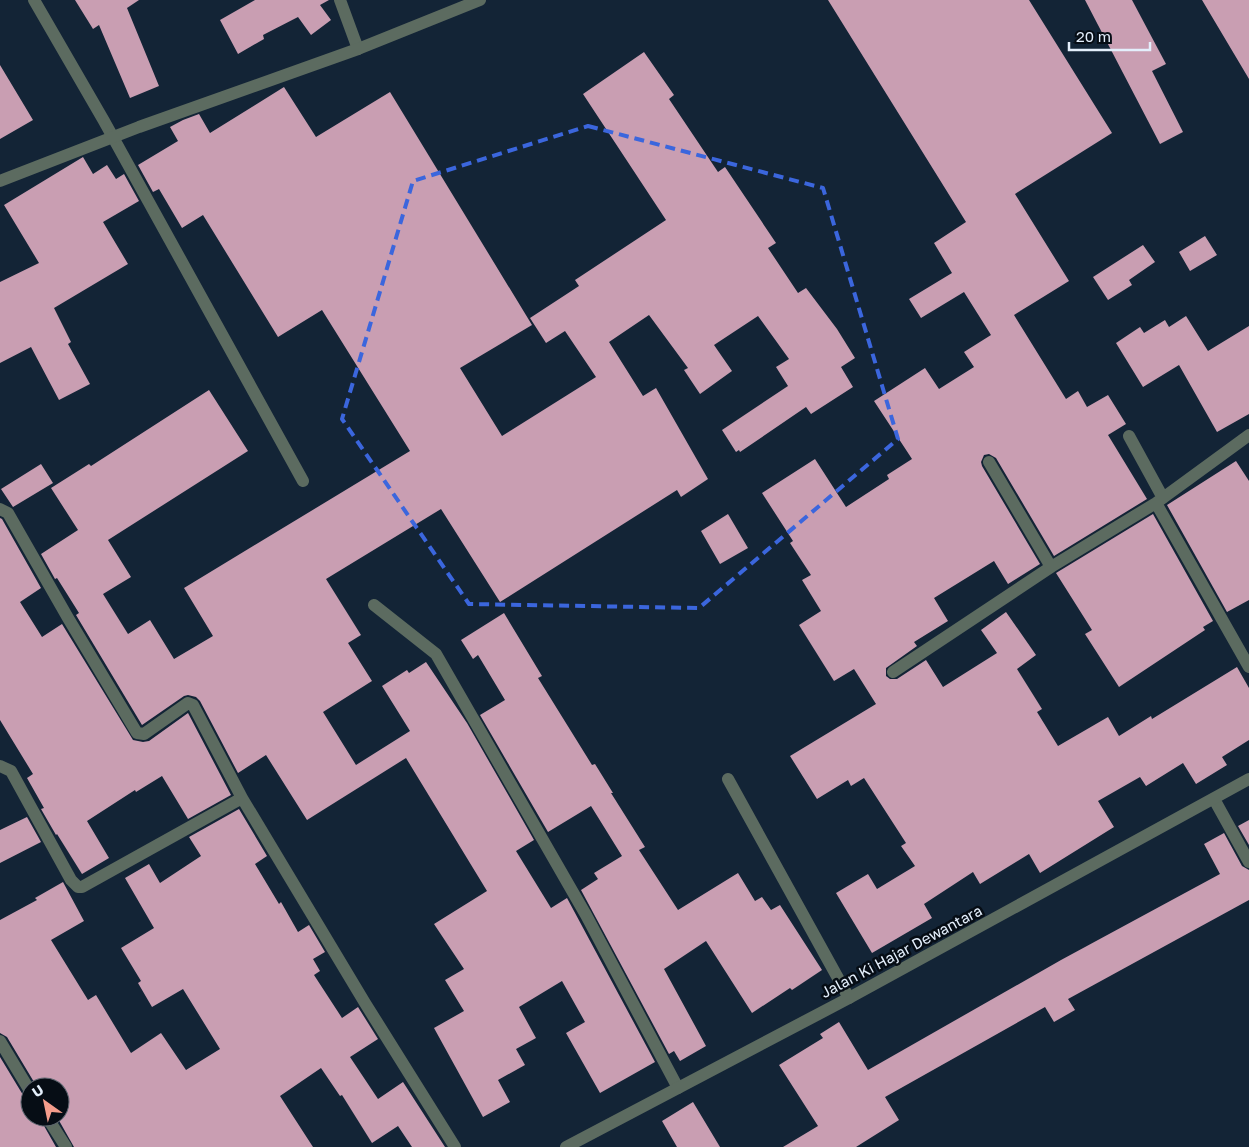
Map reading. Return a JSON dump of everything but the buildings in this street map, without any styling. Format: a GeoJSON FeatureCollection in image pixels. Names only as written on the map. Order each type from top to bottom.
{"type":"FeatureCollection","features":[{"type":"Feature","properties":{"kind":"street"},"geometry":{"type":"LineString","coordinates":[[34,0],[303,480]]}},
{"type":"Feature","properties":{"kind":"street"},"geometry":{"type":"LineString","coordinates":[[340,0],[358,48]]}},
{"type":"Feature","properties":{"kind":"street"},"geometry":{"type":"LineString","coordinates":[[0,181],[358,48],[480,0]]}},
{"type":"Feature","properties":{"kind":"street"},"geometry":{"type":"LineString","coordinates":[[893,672],[1051,567],[1159,500],[1249,435]]}},
{"type":"Feature","properties":{"kind":"street"},"geometry":{"type":"LineString","coordinates":[[1129,436],[1159,500],[1249,667]]}},
{"type":"Feature","properties":{"kind":"street"},"geometry":{"type":"LineString","coordinates":[[989,462],[1051,567]]}},
{"type":"Feature","properties":{"kind":"street"},"geometry":{"type":"LineString","coordinates":[[0,509],[8,513],[137,733],[144,734],[188,703],[193,705],[242,798],[365,1003],[455,1147]]}},
{"type":"Feature","properties":{"kind":"street"},"geometry":{"type":"LineString","coordinates":[[374,605],[436,654],[586,915],[678,1088]]}},
{"type":"Feature","properties":{"kind":"street"},"geometry":{"type":"LineString","coordinates":[[0,766],[11,771],[71,880],[78,887],[82,887],[242,798]]}},
{"type":"Feature","properties":{"kind":"street"},"geometry":{"type":"LineString","coordinates":[[728,779],[849,998]]}},
{"type":"Feature","properties":{"kind":"street","name":"Jalan Ki Hajar Dewantara"},"geometry":{"type":"LineString","coordinates":[[566,1147],[849,998],[1249,779]]}},
{"type":"Feature","properties":{"kind":"street"},"geometry":{"type":"LineString","coordinates":[[1214,799],[1249,862]]}},
{"type":"Feature","properties":{"kind":"street"},"geometry":{"type":"LineString","coordinates":[[0,1041],[22,1077]]}},
{"type":"Feature","properties":{"kind":"street"},"geometry":{"type":"LineString","coordinates":[[53,1127],[66,1147]]}},
{"type":"Feature","properties":{"kind":"highlighted area"},"geometry":{"type":"Polygon","coordinates":[[[588,126],[823,188],[898,439],[699,608],[469,604],[342,419],[413,181],[588,126]]]}}]}
